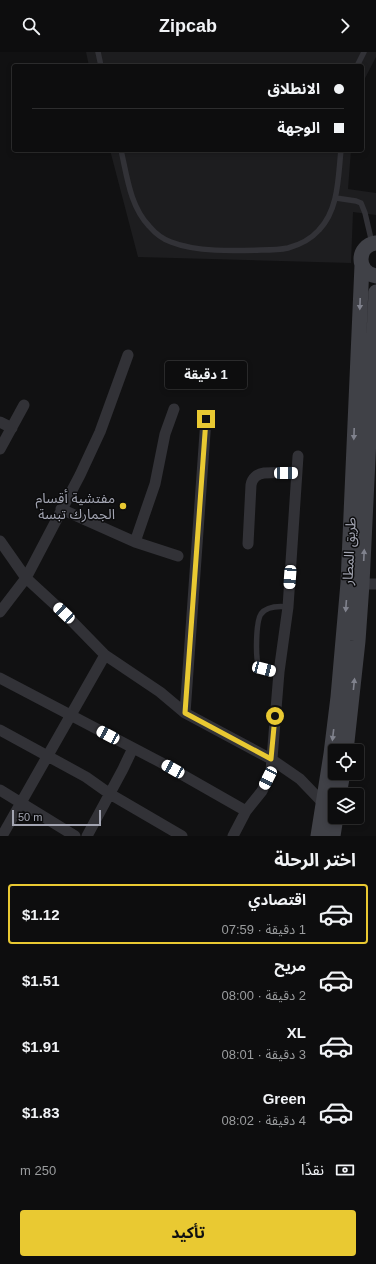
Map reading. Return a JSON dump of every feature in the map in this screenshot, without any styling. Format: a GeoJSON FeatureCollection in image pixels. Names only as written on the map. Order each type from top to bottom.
{"type":"FeatureCollection","features":[{"type":"Feature","properties":{"kind":"main road","name":"طريق المطار"},"geometry":{"type":"LineString","coordinates":[[330,788],[338,697],[362,583],[361,262],[362,254],[366,248],[374,243]]}},
{"type":"Feature","properties":{"kind":"main road"},"geometry":{"type":"LineString","coordinates":[[362,265],[369,274],[376,276]]}},
{"type":"Feature","properties":{"kind":"main road","name":"طريق المطار"},"geometry":{"type":"LineString","coordinates":[[347,744],[358,641],[362,583],[376,292]]}},
{"type":"Feature","properties":{"kind":"main road","name":"طريق المطار"},"geometry":{"type":"LineString","coordinates":[[318,836],[328,808]]}},
{"type":"Feature","properties":{"kind":"main road"},"geometry":{"type":"LineString","coordinates":[[333,836],[335,824]]}},
{"type":"Feature","properties":{"kind":"street"},"geometry":{"type":"LineString","coordinates":[[0,612],[26,578],[80,475],[100,432],[128,355]]}},
{"type":"Feature","properties":{"kind":"street"},"geometry":{"type":"LineString","coordinates":[[0,449],[24,405]]}},
{"type":"Feature","properties":{"kind":"street"},"geometry":{"type":"LineString","coordinates":[[135,542],[155,484],[164,434],[174,409]]}},
{"type":"Feature","properties":{"kind":"street"},"geometry":{"type":"LineString","coordinates":[[185,713],[206,419]]}},
{"type":"Feature","properties":{"kind":"street"},"geometry":{"type":"LineString","coordinates":[[0,422],[12,428]]}},
{"type":"Feature","properties":{"kind":"street"},"geometry":{"type":"LineString","coordinates":[[233,836],[246,811],[262,791],[271,771],[279,672],[288,607],[298,456]]}},
{"type":"Feature","properties":{"kind":"street"},"geometry":{"type":"LineString","coordinates":[[248,544],[252,481],[254,477],[260,474],[296,472]]}},
{"type":"Feature","properties":{"kind":"street"},"geometry":{"type":"LineString","coordinates":[[61,509],[135,542],[178,556]]}},
{"type":"Feature","properties":{"kind":"street"},"geometry":{"type":"LineString","coordinates":[[0,541],[26,578],[64,613],[105,655],[160,692],[185,713],[271,759],[300,779],[328,804]]}},
{"type":"Feature","properties":{"kind":"street"},"geometry":{"type":"LineString","coordinates":[[2,836],[105,655]]}},
{"type":"Feature","properties":{"kind":"street"},"geometry":{"type":"LineString","coordinates":[[0,678],[133,748],[246,811]]}},
{"type":"Feature","properties":{"kind":"street"},"geometry":{"type":"LineString","coordinates":[[0,730],[86,777],[110,794],[182,836]]}},
{"type":"Feature","properties":{"kind":"street"},"geometry":{"type":"LineString","coordinates":[[86,836],[110,794],[133,748]]}},
{"type":"Feature","properties":{"kind":"street"},"geometry":{"type":"LineString","coordinates":[[0,790],[75,836]]}},
{"type":"Feature","properties":{"kind":"lane"},"geometry":{"type":"LineString","coordinates":[[98,52],[101,64]]}},
{"type":"Feature","properties":{"kind":"lane"},"geometry":{"type":"LineString","coordinates":[[358,64],[364,52]]}},
{"type":"Feature","properties":{"kind":"lane"},"geometry":{"type":"LineString","coordinates":[[122,152],[134,202],[140,214],[157,235],[182,246],[235,250],[275,250],[287,248],[299,244],[319,230],[330,215],[336,198],[341,152]]}},
{"type":"Feature","properties":{"kind":"lane"},"geometry":{"type":"LineString","coordinates":[[336,198],[361,203],[374,243]]}},
{"type":"Feature","properties":{"kind":"lane"},"geometry":{"type":"LineString","coordinates":[[279,672],[259,667],[257,663],[256,652],[258,624],[260,615],[265,610],[280,606],[288,607]]}},
{"type":"Feature","properties":{"kind":"shaded area"},"geometry":{"type":"Polygon","coordinates":[[[86,52],[376,52],[376,57],[364,80],[364,64],[89,64],[86,52]]]}},
{"type":"Feature","properties":{"kind":"shaded area"},"geometry":{"type":"Polygon","coordinates":[[[111,152],[351,152],[348,189],[376,193],[376,215],[353,212],[351,263],[138,257],[111,152]]]}},
{"type":"Feature","properties":{"kind":"place","name":"مفتشية أقسام الجمارك تبسة"},"geometry":{"type":"Point","coordinates":[123,506]}},
{"type":"Feature","properties":{"kind":"route"},"geometry":{"type":"LineString","coordinates":[[206,419],[185,713],[271,759],[275,716]]}}]}
